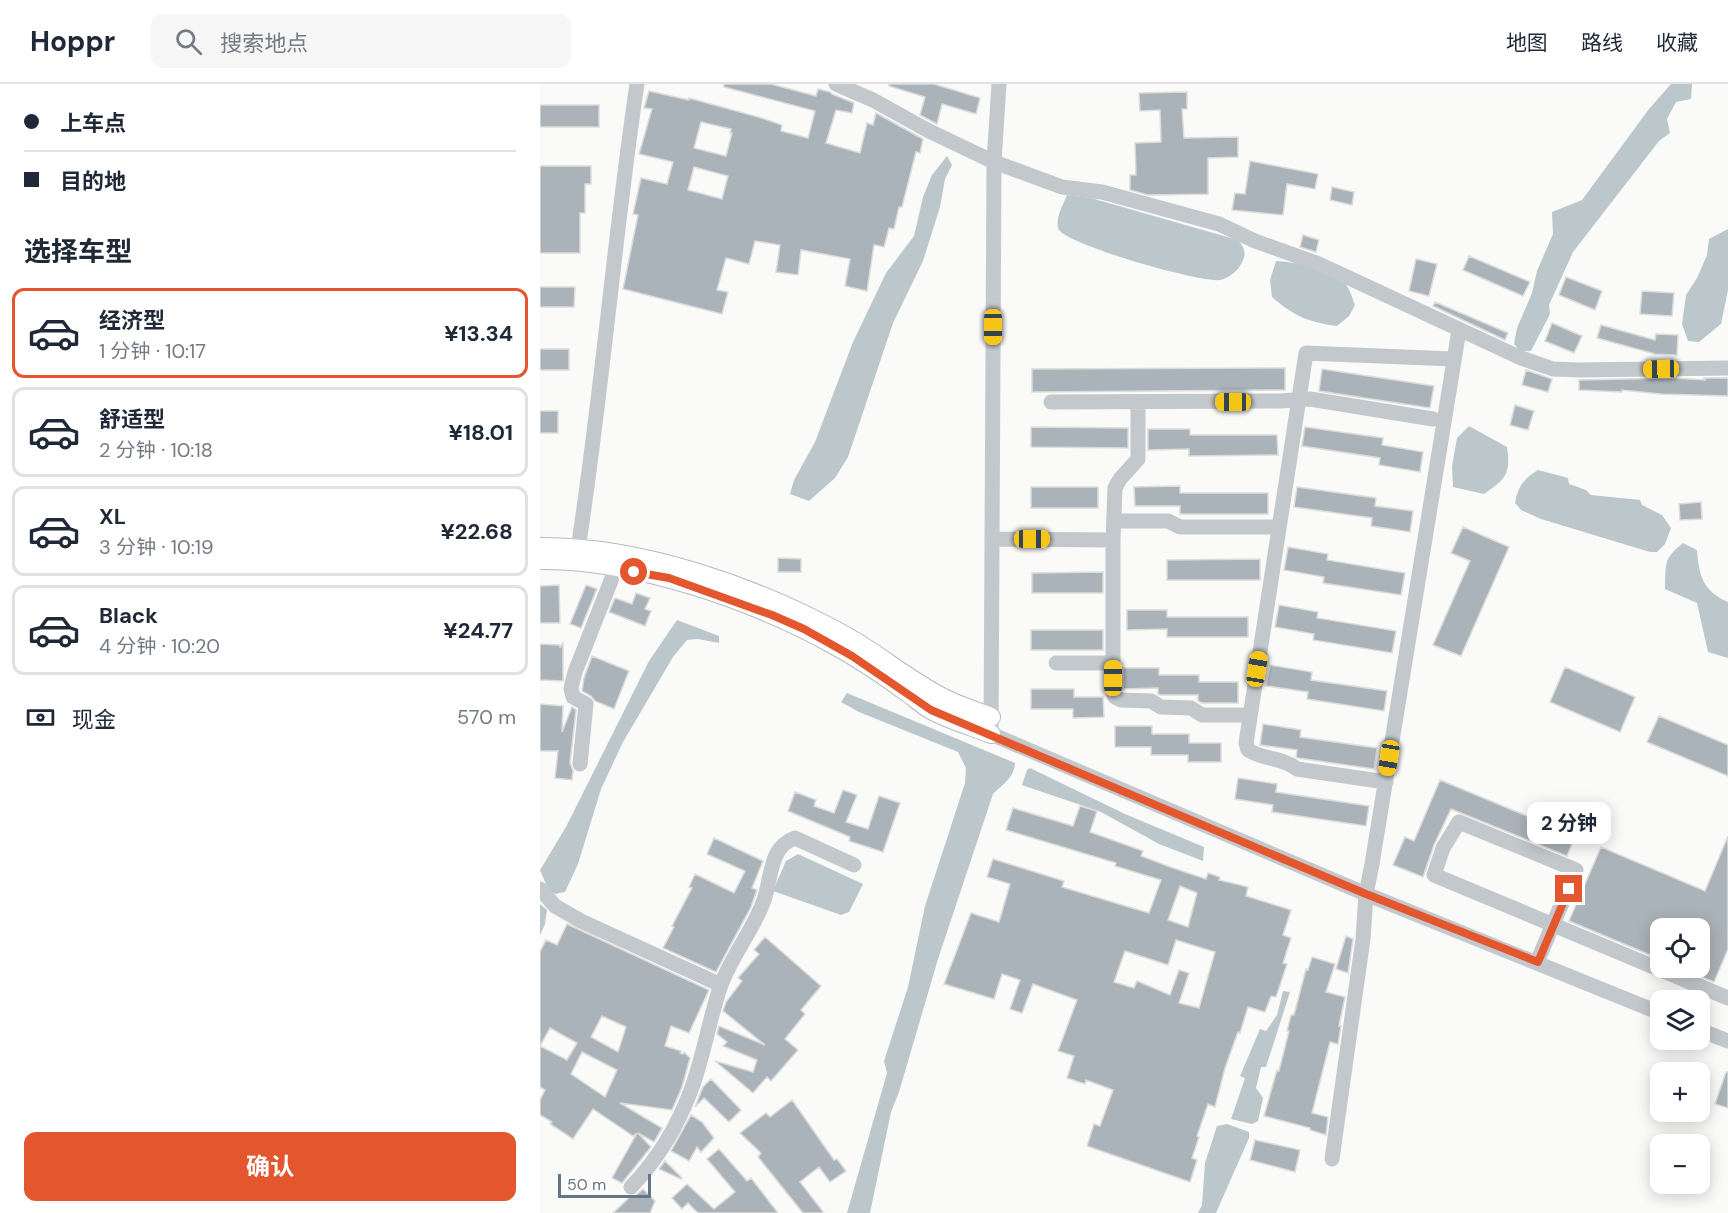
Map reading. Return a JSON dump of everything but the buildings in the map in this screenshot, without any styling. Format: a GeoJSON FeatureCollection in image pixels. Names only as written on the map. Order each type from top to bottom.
{"type":"FeatureCollection","features":[{"type":"Feature","properties":{"kind":"main road"},"geometry":{"type":"LineString","coordinates":[[540,547],[578,549],[662,563],[742,588],[843,634],[940,697],[991,725]]}},
{"type":"Feature","properties":{"kind":"main road"},"geometry":{"type":"LineString","coordinates":[[540,560],[575,561],[669,578],[772,615],[842,650],[931,710],[991,725]]}},
{"type":"Feature","properties":{"kind":"street"},"geometry":{"type":"LineString","coordinates":[[578,549],[607,329],[624,169],[637,84]]}},
{"type":"Feature","properties":{"kind":"street"},"geometry":{"type":"LineString","coordinates":[[836,84],[873,100],[927,130],[994,162],[1062,188],[1102,192],[1219,224],[1255,241],[1319,264],[1521,358],[1553,369],[1728,368]]}},
{"type":"Feature","properties":{"kind":"street"},"geometry":{"type":"LineString","coordinates":[[999,84],[994,162],[991,725],[1366,894],[1650,1009]]}},
{"type":"Feature","properties":{"kind":"street"},"geometry":{"type":"LineString","coordinates":[[1332,1158],[1363,939],[1366,894],[1459,330]]}},
{"type":"Feature","properties":{"kind":"street"},"geometry":{"type":"LineString","coordinates":[[1386,782],[1297,769],[1287,761],[1256,755],[1248,750],[1246,743],[1306,353],[1453,359]]}},
{"type":"Feature","properties":{"kind":"street"},"geometry":{"type":"LineString","coordinates":[[1051,402],[1310,399],[1433,419]]}},
{"type":"Feature","properties":{"kind":"street"},"geometry":{"type":"LineString","coordinates":[[1138,402],[1138,459],[1120,479],[1115,489],[1113,693],[1121,700],[1151,701],[1161,707],[1191,708],[1202,715],[1250,715]]}},
{"type":"Feature","properties":{"kind":"street"},"geometry":{"type":"LineString","coordinates":[[1114,521],[1168,520],[1180,527],[1279,527]]}},
{"type":"Feature","properties":{"kind":"street"},"geometry":{"type":"LineString","coordinates":[[992,539],[1113,540]]}},
{"type":"Feature","properties":{"kind":"street"},"geometry":{"type":"LineString","coordinates":[[580,764],[586,704],[573,697],[572,688],[575,672],[616,568]]}},
{"type":"Feature","properties":{"kind":"street"},"geometry":{"type":"LineString","coordinates":[[1056,663],[1113,663]]}},
{"type":"Feature","properties":{"kind":"street"},"geometry":{"type":"LineString","coordinates":[[1538,962],[1553,926],[1576,870],[1459,822],[1443,848],[1434,875],[1553,926],[1728,998]]}},
{"type":"Feature","properties":{"kind":"street"},"geometry":{"type":"LineString","coordinates":[[631,1187],[647,1171],[675,1125],[690,1092],[721,985],[764,900],[773,860],[779,849],[795,838],[854,865]]}},
{"type":"Feature","properties":{"kind":"street"},"geometry":{"type":"LineString","coordinates":[[540,889],[555,906],[581,921],[721,985]]}},
{"type":"Feature","properties":{"kind":"street"},"geometry":{"type":"LineString","coordinates":[[1710,1034],[1728,1041]]}},
{"type":"Feature","properties":{"kind":"shaded area"},"geometry":{"type":"Polygon","coordinates":[[[1671,84],[1692,84],[1691,99],[1676,102],[1667,119],[1670,133],[1659,141],[1573,252],[1549,305],[1550,314],[1531,351],[1520,351],[1514,344],[1517,328],[1553,234],[1552,212],[1582,200],[1649,109],[1671,84]]]}},
{"type":"Feature","properties":{"kind":"shaded area"},"geometry":{"type":"Polygon","coordinates":[[[947,156],[952,165],[945,179],[940,207],[923,261],[893,323],[848,457],[835,478],[809,501],[790,494],[794,480],[815,442],[853,342],[886,273],[914,236],[923,197],[932,175],[947,156]]]}},
{"type":"Feature","properties":{"kind":"shaded area"},"geometry":{"type":"Polygon","coordinates":[[[1067,195],[1091,198],[1238,240],[1244,249],[1244,258],[1235,272],[1220,280],[1188,276],[1086,245],[1059,230],[1058,217],[1067,195]]]}},
{"type":"Feature","properties":{"kind":"shaded area"},"geometry":{"type":"Polygon","coordinates":[[[1728,229],[1728,290],[1721,324],[1699,342],[1688,341],[1682,324],[1686,295],[1697,278],[1707,255],[1709,239],[1728,229]]]}},
{"type":"Feature","properties":{"kind":"shaded area"},"geometry":{"type":"Polygon","coordinates":[[[1276,261],[1312,267],[1344,283],[1355,305],[1349,316],[1337,326],[1309,320],[1280,304],[1272,297],[1270,280],[1276,261]]]}},
{"type":"Feature","properties":{"kind":"shaded area"},"geometry":{"type":"Polygon","coordinates":[[[1469,426],[1507,447],[1508,464],[1505,475],[1484,494],[1453,487],[1452,466],[1457,438],[1469,426]]]}},
{"type":"Feature","properties":{"kind":"shaded area"},"geometry":{"type":"Polygon","coordinates":[[[1538,470],[1568,478],[1569,484],[1586,490],[1591,495],[1640,500],[1642,505],[1662,515],[1671,528],[1665,544],[1657,552],[1650,552],[1541,519],[1521,510],[1515,503],[1518,492],[1525,480],[1538,470]]]}},
{"type":"Feature","properties":{"kind":"shaded area"},"geometry":{"type":"Polygon","coordinates":[[[1683,543],[1697,550],[1701,575],[1708,588],[1728,602],[1728,658],[1708,652],[1697,603],[1665,589],[1667,563],[1672,553],[1683,543]]]}},
{"type":"Feature","properties":{"kind":"shaded area"},"geometry":{"type":"Polygon","coordinates":[[[677,620],[719,636],[719,643],[698,639],[687,640],[673,657],[623,742],[601,789],[578,864],[565,892],[555,894],[548,889],[540,870],[566,827],[649,661],[677,620]]]}},
{"type":"Feature","properties":{"kind":"shaded area"},"geometry":{"type":"Polygon","coordinates":[[[847,693],[1015,763],[1010,777],[993,794],[938,959],[891,1112],[870,1213],[847,1213],[887,1073],[884,1061],[908,987],[925,906],[965,783],[966,768],[958,752],[859,712],[841,702],[847,693]]]}},
{"type":"Feature","properties":{"kind":"shaded area"},"geometry":{"type":"Polygon","coordinates":[[[1030,768],[1125,814],[1204,847],[1203,861],[1159,844],[1101,812],[1022,785],[1027,770],[1030,768]]]}},
{"type":"Feature","properties":{"kind":"shaded area"},"geometry":{"type":"Polygon","coordinates":[[[798,854],[863,884],[849,912],[841,915],[773,891],[786,861],[798,854]]]}},
{"type":"Feature","properties":{"kind":"shaded area"},"geometry":{"type":"Polygon","coordinates":[[[540,904],[547,910],[545,924],[540,935],[540,904]]]}},
{"type":"Feature","properties":{"kind":"shaded area"},"geometry":{"type":"Polygon","coordinates":[[[1283,991],[1290,992],[1266,1067],[1261,1067],[1256,1088],[1263,1098],[1258,1121],[1252,1124],[1231,1119],[1245,1078],[1240,1076],[1260,1029],[1266,1031],[1277,1015],[1283,991]]]}},
{"type":"Feature","properties":{"kind":"shaded area"},"geometry":{"type":"Polygon","coordinates":[[[1227,1124],[1249,1132],[1249,1138],[1216,1213],[1198,1213],[1202,1205],[1205,1163],[1217,1126],[1227,1124]]]}},
{"type":"Feature","properties":{"kind":"route"},"geometry":{"type":"LineString","coordinates":[[634,572],[669,578],[772,615],[804,629],[852,656],[931,710],[1366,894],[1538,962],[1569,889]]}}]}
